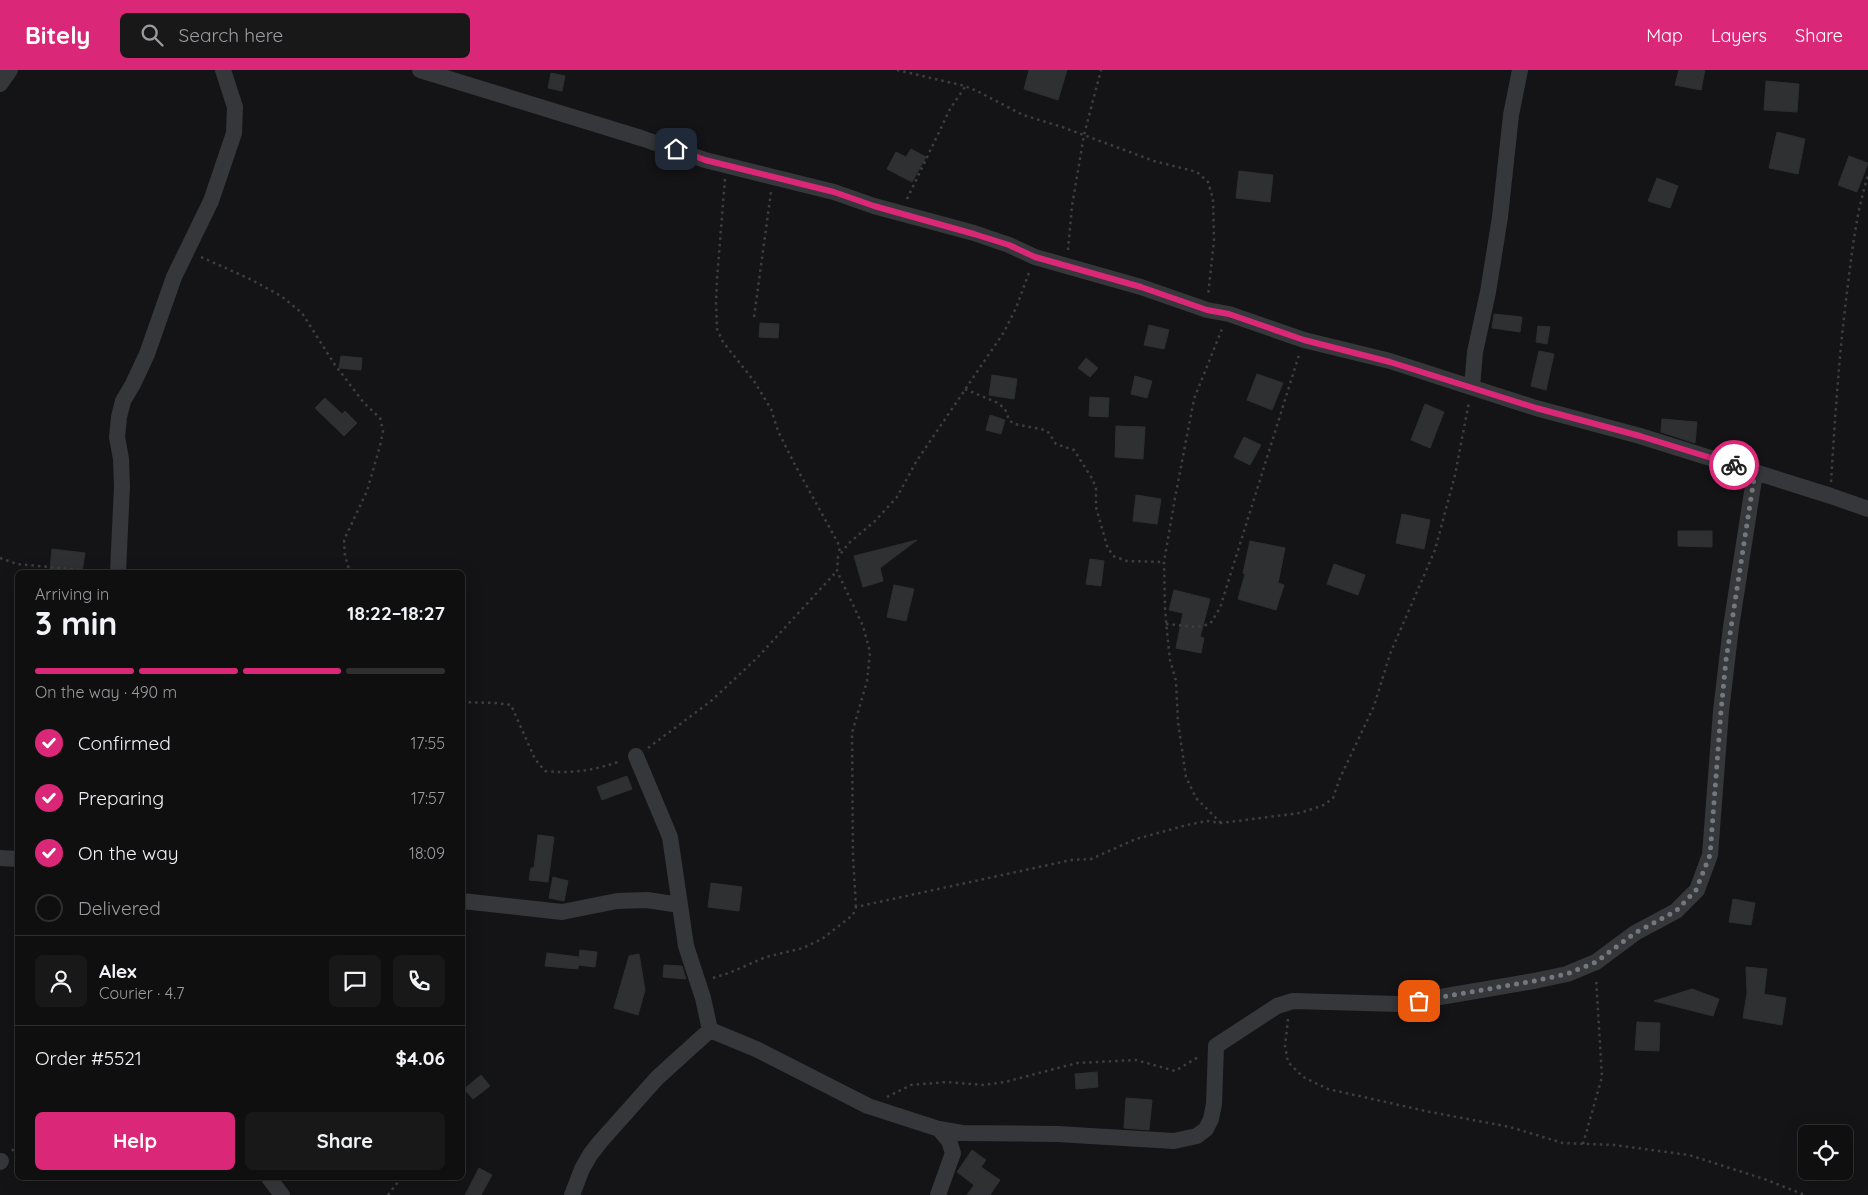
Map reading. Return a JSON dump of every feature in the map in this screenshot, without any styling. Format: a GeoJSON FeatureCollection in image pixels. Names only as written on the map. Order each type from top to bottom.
{"type":"FeatureCollection","features":[{"type":"Feature","properties":{"kind":"street"},"geometry":{"type":"LineString","coordinates":[[0,84],[10,70]]}},
{"type":"Feature","properties":{"kind":"street"},"geometry":{"type":"LineString","coordinates":[[118,570],[122,486],[121,459],[117,437],[119,417],[123,401],[147,354],[174,277],[211,201],[234,133],[235,106],[223,70]]}},
{"type":"Feature","properties":{"kind":"street"},"geometry":{"type":"LineString","coordinates":[[420,70],[727,165],[834,192],[874,206],[902,212],[1009,245],[1035,257],[1141,287],[1207,310],[1229,314],[1304,340],[1390,362],[1536,408],[1640,436],[1868,509]]}},
{"type":"Feature","properties":{"kind":"street"},"geometry":{"type":"LineString","coordinates":[[1472,387],[1475,352],[1488,292],[1500,217],[1511,115],[1520,70]]}},
{"type":"Feature","properties":{"kind":"street"},"geometry":{"type":"LineString","coordinates":[[710,1030],[756,1049],[868,1106],[939,1129],[962,1133],[1057,1134],[1174,1141],[1197,1136],[1206,1129],[1211,1119],[1214,1104],[1216,1046],[1277,1006],[1293,1001],[1399,1004],[1567,974],[1596,962],[1635,933],[1676,911],[1696,890],[1710,855],[1728,646],[1755,472]]}},
{"type":"Feature","properties":{"kind":"street"},"geometry":{"type":"LineString","coordinates":[[636,756],[670,837],[686,946],[703,998],[710,1030]]}},
{"type":"Feature","properties":{"kind":"street"},"geometry":{"type":"LineString","coordinates":[[0,858],[15,858]]}},
{"type":"Feature","properties":{"kind":"street"},"geometry":{"type":"LineString","coordinates":[[465,901],[562,912],[617,901],[647,900],[680,905]]}},
{"type":"Feature","properties":{"kind":"street"},"geometry":{"type":"LineString","coordinates":[[572,1195],[582,1169],[600,1142],[658,1078],[710,1030]]}},
{"type":"Feature","properties":{"kind":"street"},"geometry":{"type":"LineString","coordinates":[[938,1195],[953,1153],[949,1141],[939,1129]]}},
{"type":"Feature","properties":{"kind":"street"},"geometry":{"type":"LineString","coordinates":[[271,1180],[282,1195]]}},
{"type":"Feature","properties":{"kind":"path"},"geometry":{"type":"LineString","coordinates":[[897,70],[966,86],[1023,115],[1154,161],[1197,172],[1208,182],[1213,199],[1214,240],[1207,310]]}},
{"type":"Feature","properties":{"kind":"path"},"geometry":{"type":"LineString","coordinates":[[1067,265],[1072,206],[1084,135],[1101,70]]}},
{"type":"Feature","properties":{"kind":"path"},"geometry":{"type":"LineString","coordinates":[[902,212],[950,109],[966,86]]}},
{"type":"Feature","properties":{"kind":"path"},"geometry":{"type":"LineString","coordinates":[[727,165],[717,279],[717,329],[723,342],[754,381],[771,409],[778,431],[838,543],[840,554]]}},
{"type":"Feature","properties":{"kind":"path"},"geometry":{"type":"LineString","coordinates":[[1831,496],[1839,355],[1855,227],[1860,201],[1868,176]]}},
{"type":"Feature","properties":{"kind":"path"},"geometry":{"type":"LineString","coordinates":[[754,317],[773,178]]}},
{"type":"Feature","properties":{"kind":"path"},"geometry":{"type":"LineString","coordinates":[[188,251],[250,279],[281,296],[302,313],[335,365],[364,403],[380,418],[383,431],[380,446],[366,491],[344,540],[345,556],[349,570]]}},
{"type":"Feature","properties":{"kind":"path"},"geometry":{"type":"LineString","coordinates":[[697,982],[729,973],[766,957],[803,948],[822,939],[853,914],[856,907],[853,857],[852,733],[867,681],[870,652],[864,626],[837,570],[838,557],[849,543],[875,521],[897,497],[916,462],[957,403],[964,388],[991,353],[1004,332],[1016,308],[1035,257]]}},
{"type":"Feature","properties":{"kind":"path"},"geometry":{"type":"LineString","coordinates":[[1221,823],[1196,798],[1186,777],[1178,722],[1176,681],[1170,660],[1166,624],[1164,562],[1194,399],[1229,314]]}},
{"type":"Feature","properties":{"kind":"path"},"geometry":{"type":"LineString","coordinates":[[1166,624],[1197,627],[1210,624],[1220,608],[1304,340]]}},
{"type":"Feature","properties":{"kind":"path"},"geometry":{"type":"LineString","coordinates":[[856,907],[1071,860],[1091,859],[1136,839],[1207,821],[1221,823],[1300,813],[1324,805],[1333,798],[1340,778],[1374,706],[1390,654],[1435,550],[1454,476],[1472,387]]}},
{"type":"Feature","properties":{"kind":"path"},"geometry":{"type":"LineString","coordinates":[[964,388],[998,403],[1005,409],[1009,420],[1014,424],[1045,430],[1056,444],[1074,450],[1094,480],[1096,506],[1107,546],[1113,556],[1126,562],[1164,562]]}},
{"type":"Feature","properties":{"kind":"path"},"geometry":{"type":"LineString","coordinates":[[0,558],[16,564],[80,570]]}},
{"type":"Feature","properties":{"kind":"path"},"geometry":{"type":"LineString","coordinates":[[465,702],[511,705],[535,759],[545,771],[566,773],[600,768],[636,756],[711,701],[757,658],[837,570]]}},
{"type":"Feature","properties":{"kind":"path"},"geometry":{"type":"LineString","coordinates":[[1583,1144],[1602,1077],[1596,1007],[1596,962]]}},
{"type":"Feature","properties":{"kind":"path"},"geometry":{"type":"LineString","coordinates":[[1293,1001],[1286,1029],[1285,1046],[1288,1062],[1303,1077],[1328,1089],[1430,1112],[1510,1127],[1562,1143],[1614,1145],[1689,1155],[1764,1179],[1805,1195]]}},
{"type":"Feature","properties":{"kind":"path"},"geometry":{"type":"LineString","coordinates":[[868,1106],[911,1085],[947,1082],[983,1085],[1005,1082],[1077,1063],[1136,1060],[1175,1070],[1216,1046]]}},
{"type":"Feature","properties":{"kind":"path"},"geometry":{"type":"LineString","coordinates":[[388,1195],[399,1180]]}},
{"type":"Feature","properties":{"kind":"building"},"geometry":{"type":"Polygon","coordinates":[[[1029,70],[1067,70],[1058,100],[1024,89],[1029,70]]]}},
{"type":"Feature","properties":{"kind":"building"},"geometry":{"type":"Polygon","coordinates":[[[1679,70],[1705,70],[1701,90],[1675,85],[1679,70]]]}},
{"type":"Feature","properties":{"kind":"building"},"geometry":{"type":"Polygon","coordinates":[[[551,73],[565,76],[562,91],[548,88],[551,73]]]}},
{"type":"Feature","properties":{"kind":"building"},"geometry":{"type":"Polygon","coordinates":[[[1766,81],[1799,84],[1797,112],[1764,110],[1766,81]]]}},
{"type":"Feature","properties":{"kind":"building"},"geometry":{"type":"Polygon","coordinates":[[[1777,132],[1805,139],[1798,174],[1769,168],[1777,132]]]}},
{"type":"Feature","properties":{"kind":"building"},"geometry":{"type":"Polygon","coordinates":[[[911,149],[926,157],[912,182],[887,169],[896,152],[906,157],[911,149]]]}},
{"type":"Feature","properties":{"kind":"building"},"geometry":{"type":"Polygon","coordinates":[[[1849,156],[1868,163],[1857,192],[1838,185],[1849,156]]]}},
{"type":"Feature","properties":{"kind":"building"},"geometry":{"type":"Polygon","coordinates":[[[1239,171],[1273,175],[1270,202],[1236,198],[1239,171]]]}},
{"type":"Feature","properties":{"kind":"building"},"geometry":{"type":"Polygon","coordinates":[[[1657,178],[1678,186],[1670,208],[1648,201],[1657,178]]]}},
{"type":"Feature","properties":{"kind":"building"},"geometry":{"type":"Polygon","coordinates":[[[1494,314],[1522,317],[1520,332],[1492,328],[1494,314]]]}},
{"type":"Feature","properties":{"kind":"building"},"geometry":{"type":"Polygon","coordinates":[[[760,323],[779,324],[778,338],[759,337],[760,323]]]}},
{"type":"Feature","properties":{"kind":"building"},"geometry":{"type":"Polygon","coordinates":[[[1149,325],[1169,330],[1164,349],[1144,345],[1149,325]]]}},
{"type":"Feature","properties":{"kind":"building"},"geometry":{"type":"Polygon","coordinates":[[[1538,326],[1550,327],[1547,344],[1536,342],[1538,326]]]}},
{"type":"Feature","properties":{"kind":"building"},"geometry":{"type":"Polygon","coordinates":[[[1539,351],[1554,354],[1546,390],[1531,386],[1539,351]]]}},
{"type":"Feature","properties":{"kind":"building"},"geometry":{"type":"Polygon","coordinates":[[[341,356],[362,358],[361,370],[339,368],[341,356]]]}},
{"type":"Feature","properties":{"kind":"building"},"geometry":{"type":"Polygon","coordinates":[[[1086,358],[1098,368],[1090,377],[1078,368],[1086,358]]]}},
{"type":"Feature","properties":{"kind":"building"},"geometry":{"type":"Polygon","coordinates":[[[1257,374],[1283,383],[1272,410],[1247,400],[1257,374]]]}},
{"type":"Feature","properties":{"kind":"building"},"geometry":{"type":"Polygon","coordinates":[[[992,375],[1017,379],[1014,399],[989,395],[992,375]]]}},
{"type":"Feature","properties":{"kind":"building"},"geometry":{"type":"Polygon","coordinates":[[[1135,376],[1152,381],[1147,398],[1131,394],[1135,376]]]}},
{"type":"Feature","properties":{"kind":"building"},"geometry":{"type":"Polygon","coordinates":[[[1090,397],[1109,398],[1108,417],[1089,416],[1090,397]]]}},
{"type":"Feature","properties":{"kind":"building"},"geometry":{"type":"Polygon","coordinates":[[[325,398],[342,414],[345,411],[357,423],[344,436],[315,408],[325,398]]]}},
{"type":"Feature","properties":{"kind":"building"},"geometry":{"type":"Polygon","coordinates":[[[1425,404],[1444,412],[1430,448],[1411,440],[1425,404]]]}},
{"type":"Feature","properties":{"kind":"building"},"geometry":{"type":"Polygon","coordinates":[[[990,415],[1005,420],[1001,434],[986,430],[990,415]]]}},
{"type":"Feature","properties":{"kind":"building"},"geometry":{"type":"Polygon","coordinates":[[[1662,419],[1697,422],[1695,443],[1661,432],[1662,419]]]}},
{"type":"Feature","properties":{"kind":"building"},"geometry":{"type":"Polygon","coordinates":[[[1116,426],[1145,427],[1143,459],[1115,457],[1116,426]]]}},
{"type":"Feature","properties":{"kind":"building"},"geometry":{"type":"Polygon","coordinates":[[[1244,437],[1261,445],[1250,465],[1234,457],[1244,437]]]}},
{"type":"Feature","properties":{"kind":"building"},"geometry":{"type":"Polygon","coordinates":[[[1136,495],[1161,499],[1157,524],[1133,521],[1136,495]]]}},
{"type":"Feature","properties":{"kind":"building"},"geometry":{"type":"Polygon","coordinates":[[[1402,514],[1430,520],[1424,549],[1396,543],[1402,514]]]}},
{"type":"Feature","properties":{"kind":"building"},"geometry":{"type":"Polygon","coordinates":[[[1678,531],[1712,531],[1712,547],[1678,546],[1678,531]]]}},
{"type":"Feature","properties":{"kind":"building"},"geometry":{"type":"Polygon","coordinates":[[[917,540],[880,568],[883,581],[863,587],[854,556],[917,540]]]}},
{"type":"Feature","properties":{"kind":"building"},"geometry":{"type":"Polygon","coordinates":[[[1250,541],[1285,548],[1278,583],[1284,585],[1276,610],[1238,599],[1245,574],[1243,573],[1250,541]]]}},
{"type":"Feature","properties":{"kind":"building"},"geometry":{"type":"Polygon","coordinates":[[[52,549],[85,553],[82,570],[50,569],[52,549]]]}},
{"type":"Feature","properties":{"kind":"building"},"geometry":{"type":"Polygon","coordinates":[[[1090,559],[1104,561],[1101,586],[1086,584],[1090,559]]]}},
{"type":"Feature","properties":{"kind":"building"},"geometry":{"type":"Polygon","coordinates":[[[1334,564],[1365,575],[1358,595],[1327,584],[1334,564]]]}},
{"type":"Feature","properties":{"kind":"building"},"geometry":{"type":"Polygon","coordinates":[[[894,585],[914,589],[906,621],[887,617],[894,585]]]}},
{"type":"Feature","properties":{"kind":"building"},"geometry":{"type":"Polygon","coordinates":[[[1174,590],[1210,599],[1200,637],[1204,638],[1201,653],[1176,648],[1183,613],[1169,610],[1174,590]]]}},
{"type":"Feature","properties":{"kind":"building"},"geometry":{"type":"Polygon","coordinates":[[[627,776],[632,789],[602,800],[597,787],[627,776]]]}},
{"type":"Feature","properties":{"kind":"building"},"geometry":{"type":"Polygon","coordinates":[[[538,835],[554,837],[548,882],[529,880],[531,868],[534,868],[538,835]]]}},
{"type":"Feature","properties":{"kind":"building"},"geometry":{"type":"Polygon","coordinates":[[[553,877],[568,881],[564,901],[549,898],[553,877]]]}},
{"type":"Feature","properties":{"kind":"building"},"geometry":{"type":"Polygon","coordinates":[[[711,883],[742,887],[739,911],[708,907],[711,883]]]}},
{"type":"Feature","properties":{"kind":"building"},"geometry":{"type":"Polygon","coordinates":[[[1733,899],[1755,903],[1751,925],[1729,922],[1733,899]]]}},
{"type":"Feature","properties":{"kind":"building"},"geometry":{"type":"Polygon","coordinates":[[[580,950],[597,952],[595,967],[578,965],[580,950]]]}},
{"type":"Feature","properties":{"kind":"building"},"geometry":{"type":"Polygon","coordinates":[[[547,953],[579,957],[578,969],[545,966],[547,953]]]}},
{"type":"Feature","properties":{"kind":"building"},"geometry":{"type":"Polygon","coordinates":[[[639,954],[645,990],[638,1015],[614,1008],[629,956],[639,954]]]}},
{"type":"Feature","properties":{"kind":"building"},"geometry":{"type":"Polygon","coordinates":[[[664,965],[682,966],[686,979],[663,977],[664,965]]]}},
{"type":"Feature","properties":{"kind":"building"},"geometry":{"type":"Polygon","coordinates":[[[1746,967],[1767,969],[1764,994],[1786,998],[1782,1025],[1743,1018],[1747,993],[1746,967]]]}},
{"type":"Feature","properties":{"kind":"building"},"geometry":{"type":"Polygon","coordinates":[[[1692,989],[1719,999],[1713,1016],[1654,1001],[1692,989]]]}},
{"type":"Feature","properties":{"kind":"building"},"geometry":{"type":"Polygon","coordinates":[[[1637,1022],[1660,1023],[1659,1051],[1635,1050],[1637,1022]]]}},
{"type":"Feature","properties":{"kind":"building"},"geometry":{"type":"Polygon","coordinates":[[[1097,1072],[1098,1087],[1076,1089],[1075,1074],[1097,1072]]]}},
{"type":"Feature","properties":{"kind":"building"},"geometry":{"type":"Polygon","coordinates":[[[481,1075],[490,1086],[473,1099],[465,1088],[481,1075]]]}},
{"type":"Feature","properties":{"kind":"building"},"geometry":{"type":"Polygon","coordinates":[[[1126,1098],[1152,1100],[1149,1130],[1124,1128],[1126,1098]]]}},
{"type":"Feature","properties":{"kind":"building"},"geometry":{"type":"Polygon","coordinates":[[[972,1150],[986,1160],[981,1167],[1000,1180],[990,1195],[967,1195],[974,1185],[957,1172],[972,1150]]]}},
{"type":"Feature","properties":{"kind":"building"},"geometry":{"type":"Polygon","coordinates":[[[479,1168],[492,1175],[481,1195],[465,1195],[479,1168]]]}},
{"type":"Feature","properties":{"kind":"way so far"},"geometry":{"type":"LineString","coordinates":[[1419,1001],[1567,974],[1596,962],[1635,933],[1676,911],[1696,890],[1710,855],[1726,660],[1755,472],[1734,465]]}},
{"type":"Feature","properties":{"kind":"route"},"geometry":{"type":"LineString","coordinates":[[676,149],[705,160],[834,192],[874,206],[902,212],[1009,245],[1035,257],[1141,287],[1207,310],[1229,314],[1304,340],[1330,345],[1390,362],[1536,408],[1640,436],[1734,465]]}}]}
